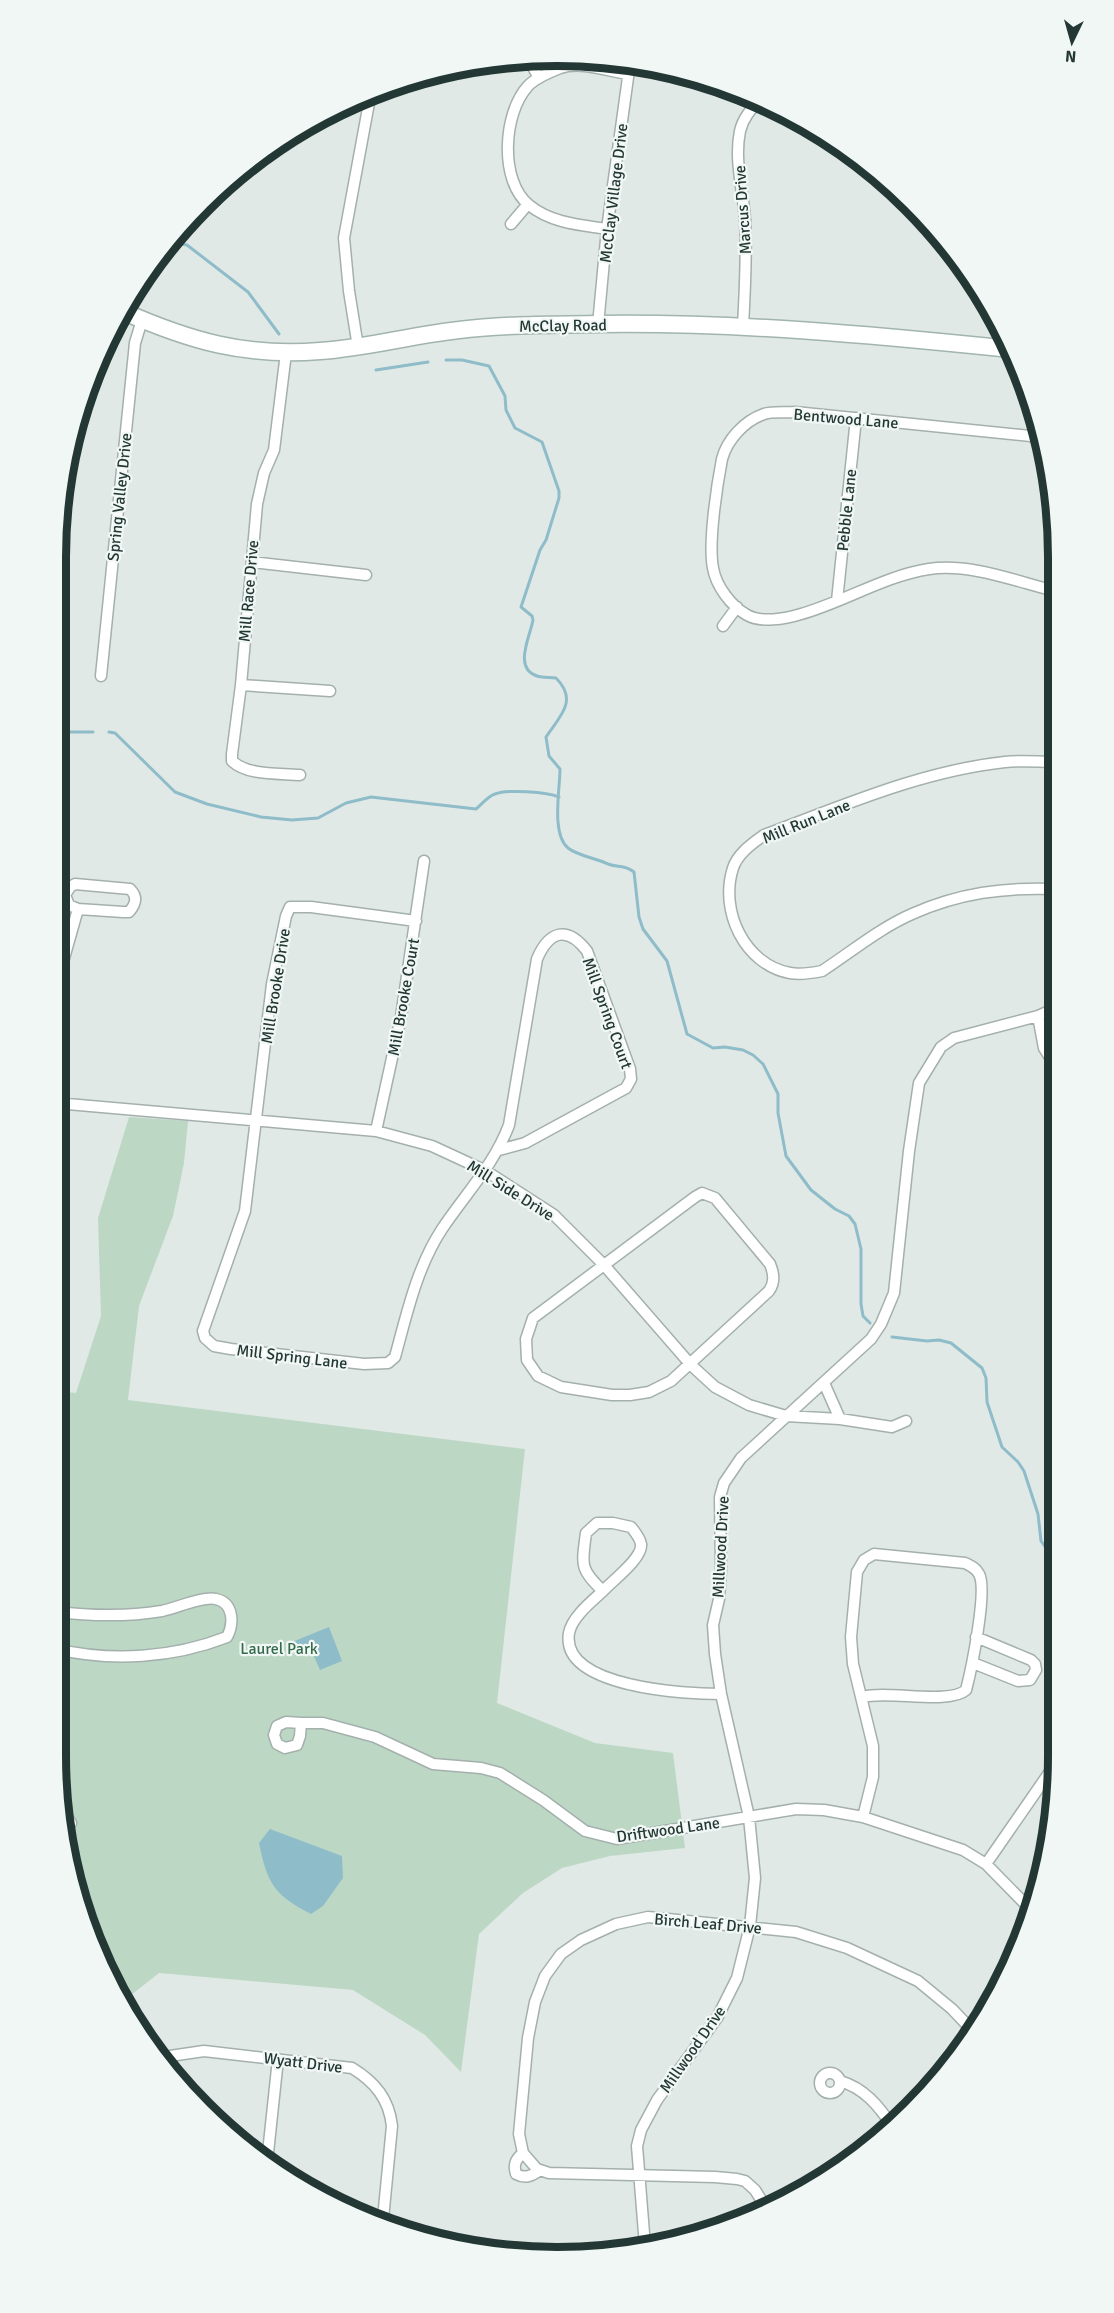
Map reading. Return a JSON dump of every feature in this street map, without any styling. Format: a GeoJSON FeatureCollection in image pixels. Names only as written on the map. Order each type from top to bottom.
{"type":"FeatureCollection","features":[{"type":"Feature","properties":{"kind":"main road","name":"McClay Road"},"geometry":{"type":"LineString","coordinates":[[130,315],[171,332],[222,346],[286,353],[358,347],[431,333],[485,327],[598,324],[743,327],[893,337],[1001,348]]}},
{"type":"Feature","properties":{"kind":"street"},"geometry":{"type":"LineString","coordinates":[[570,66],[561,68],[528,85],[517,102],[510,123],[508,142],[513,186],[528,204],[549,218],[607,229]]}},
{"type":"Feature","properties":{"kind":"street"},"geometry":{"type":"LineString","coordinates":[[533,67],[539,78]]}},
{"type":"Feature","properties":{"kind":"street"},"geometry":{"type":"LineString","coordinates":[[588,67],[628,74]]}},
{"type":"Feature","properties":{"kind":"street","name":"McClay Village Drive"},"geometry":{"type":"LineString","coordinates":[[598,324],[607,229],[628,74]]}},
{"type":"Feature","properties":{"kind":"street"},"geometry":{"type":"LineString","coordinates":[[358,347],[344,238],[369,103]]}},
{"type":"Feature","properties":{"kind":"street","name":"Marcus Drive"},"geometry":{"type":"LineString","coordinates":[[743,327],[746,273],[745,219],[738,156],[740,131],[744,119],[754,107]]}},
{"type":"Feature","properties":{"kind":"street"},"geometry":{"type":"LineString","coordinates":[[511,224],[528,204]]}},
{"type":"Feature","properties":{"kind":"street","name":"Spring Valley Drive"},"geometry":{"type":"LineString","coordinates":[[101,676],[135,344],[142,320]]}},
{"type":"Feature","properties":{"kind":"street","name":"Mill Race Drive"},"geometry":{"type":"LineString","coordinates":[[286,353],[274,450],[258,492],[232,761],[249,770],[300,775]]}},
{"type":"Feature","properties":{"kind":"street","name":"Bentwood Lane"},"geometry":{"type":"LineString","coordinates":[[1033,436],[795,412],[764,414],[738,429],[724,449],[719,475],[712,549],[713,569],[718,584],[726,596],[747,615],[756,618],[780,619],[801,614],[887,580],[930,569],[965,569],[1048,590]]}},
{"type":"Feature","properties":{"kind":"street","name":"Pebble Lane"},"geometry":{"type":"LineString","coordinates":[[837,601],[856,418]]}},
{"type":"Feature","properties":{"kind":"street"},"geometry":{"type":"LineString","coordinates":[[252,562],[366,575]]}},
{"type":"Feature","properties":{"kind":"street"},"geometry":{"type":"LineString","coordinates":[[723,626],[737,607]]}},
{"type":"Feature","properties":{"kind":"street"},"geometry":{"type":"LineString","coordinates":[[241,685],[330,692]]}},
{"type":"Feature","properties":{"kind":"street","name":"Mill Run Lane"},"geometry":{"type":"LineString","coordinates":[[1048,762],[1007,762],[959,769],[910,782],[764,835],[746,848],[733,867],[729,898],[734,920],[742,939],[753,955],[774,968],[790,973],[808,974],[822,971],[910,915],[940,903],[976,893],[1018,887],[1048,889]]}},
{"type":"Feature","properties":{"kind":"street","name":"Mill Brooke Court"},"geometry":{"type":"LineString","coordinates":[[376,1131],[401,1017],[423,861]]}},
{"type":"Feature","properties":{"kind":"street"},"geometry":{"type":"LineString","coordinates":[[66,891],[75,884],[130,889],[135,896],[134,906],[129,912],[78,909],[69,905],[66,898]]}},
{"type":"Feature","properties":{"kind":"street","name":"Mill Brooke Drive"},"geometry":{"type":"LineString","coordinates":[[255,1120],[272,984],[286,916],[290,907],[311,907],[416,921]]}},
{"type":"Feature","properties":{"kind":"street"},"geometry":{"type":"LineString","coordinates":[[66,951],[78,909]]}},
{"type":"Feature","properties":{"kind":"street","name":"Mill Spring Court"},"geometry":{"type":"LineString","coordinates":[[486,1171],[499,1150],[509,1125],[537,958],[550,939],[560,934],[568,935],[575,938],[587,951],[630,1069],[631,1079],[626,1088],[525,1143],[499,1150]]}},
{"type":"Feature","properties":{"kind":"street","name":"Millwood Drive"},"geometry":{"type":"LineString","coordinates":[[644,2239],[637,2146],[647,2116],[717,2018],[737,1978],[750,1926],[755,1878],[749,1817],[714,1654],[713,1625],[721,1569],[720,1497],[724,1483],[741,1458],[872,1339],[884,1318],[894,1293],[909,1151],[919,1083],[932,1060],[941,1047],[954,1038],[1048,1012]]}},
{"type":"Feature","properties":{"kind":"street"},"geometry":{"type":"LineString","coordinates":[[1038,1016],[1044,1048],[1048,1054]]}},
{"type":"Feature","properties":{"kind":"street","name":"Mill Side Drive"},"geometry":{"type":"LineString","coordinates":[[66,1107],[376,1131],[432,1146],[486,1171],[554,1215],[604,1265],[691,1365],[715,1387],[749,1405],[786,1416],[840,1419],[892,1427],[906,1421]]}},
{"type":"Feature","properties":{"kind":"street","name":"Mill Spring Lane"},"geometry":{"type":"LineString","coordinates":[[255,1120],[245,1211],[203,1331],[205,1338],[214,1346],[364,1364],[388,1363],[395,1357],[409,1303],[429,1252],[442,1229],[486,1171]]}},
{"type":"Feature","properties":{"kind":"street"},"geometry":{"type":"LineString","coordinates":[[702,1193],[716,1198],[770,1264],[774,1276],[773,1285],[691,1365],[671,1381],[649,1392],[612,1395],[561,1387],[538,1376],[527,1360],[526,1339],[533,1318],[702,1193]]}},
{"type":"Feature","properties":{"kind":"street"},"geometry":{"type":"LineString","coordinates":[[824,1383],[840,1419]]}},
{"type":"Feature","properties":{"kind":"street"},"geometry":{"type":"LineString","coordinates":[[603,1591],[589,1578],[584,1568],[586,1533],[597,1523],[613,1523],[631,1527],[640,1543],[640,1552],[635,1560],[580,1614],[569,1631],[571,1651],[580,1663],[632,1686],[691,1694],[721,1694]]}},
{"type":"Feature","properties":{"kind":"street"},"geometry":{"type":"LineString","coordinates":[[862,1697],[911,1695],[955,1697],[966,1690],[973,1663],[982,1584],[981,1575],[974,1568],[965,1563],[874,1554],[864,1560],[857,1572],[851,1637],[853,1664],[873,1746],[873,1778],[863,1817]]}},
{"type":"Feature","properties":{"kind":"street"},"geometry":{"type":"LineString","coordinates":[[66,1613],[107,1616],[134,1614],[164,1610],[210,1599],[223,1602],[229,1608],[232,1628],[227,1637],[214,1642],[162,1653],[132,1657],[66,1650]]}},
{"type":"Feature","properties":{"kind":"street"},"geometry":{"type":"LineString","coordinates":[[973,1663],[1018,1681],[1030,1680],[1036,1670],[1031,1660],[976,1638]]}},
{"type":"Feature","properties":{"kind":"street","name":"Driftwood Lane"},"geometry":{"type":"LineString","coordinates":[[301,1723],[323,1723],[375,1737],[433,1764],[481,1768],[500,1773],[590,1834],[617,1839],[808,1809],[863,1817],[963,1850],[986,1864],[1025,1904]]}},
{"type":"Feature","properties":{"kind":"street"},"geometry":{"type":"LineString","coordinates":[[986,1864],[1047,1775]]}},
{"type":"Feature","properties":{"kind":"street","name":"Birch Leaf Drive"},"geometry":{"type":"LineString","coordinates":[[540,2170],[525,2177],[516,2174],[514,2166],[523,2153],[519,2134],[528,2038],[535,2002],[545,1976],[561,1954],[581,1940],[616,1924],[648,1917],[796,1932],[847,1948],[918,1981],[952,2009],[967,2025]]}},
{"type":"Feature","properties":{"kind":"street","name":"Wyatt Drive"},"geometry":{"type":"LineString","coordinates":[[169,2057],[204,2050],[352,2068],[365,2076],[384,2096],[391,2115],[392,2126],[383,2215]]}},
{"type":"Feature","properties":{"kind":"street"},"geometry":{"type":"LineString","coordinates":[[268,2153],[278,2059]]}},
{"type":"Feature","properties":{"kind":"street"},"geometry":{"type":"LineString","coordinates":[[840,2081],[852,2084],[872,2099],[887,2119]]}},
{"type":"Feature","properties":{"kind":"street"},"geometry":{"type":"LineString","coordinates":[[523,2153],[540,2170],[562,2175],[715,2177],[745,2181],[755,2190],[762,2202]]}},
{"type":"Feature","properties":{"kind":"green space","name":"Laurel Park"},"geometry":{"type":"Polygon","coordinates":[[[129,1117],[188,1121],[184,1163],[173,1216],[139,1306],[128,1400],[525,1449],[497,1703],[595,1743],[673,1753],[685,1848],[610,1856],[562,1868],[523,1893],[479,1934],[461,2072],[425,2035],[353,1990],[159,1973],[129,1997],[103,1944],[75,1852],[67,1788],[66,1756],[66,1392],[76,1393],[101,1316],[98,1218],[129,1117]]]}},
{"type":"Feature","properties":{"kind":"water"},"geometry":{"type":"Polygon","coordinates":[[[329,1627],[342,1661],[320,1670],[313,1654],[296,1654],[292,1642],[329,1627]]]}},
{"type":"Feature","properties":{"kind":"water"},"geometry":{"type":"Polygon","coordinates":[[[270,1829],[342,1856],[343,1878],[323,1906],[311,1914],[288,1901],[269,1878],[259,1843],[270,1829]]]}},
{"type":"Feature","properties":{"kind":"waterway"},"geometry":{"type":"LineString","coordinates":[[179,244],[187,245],[248,292],[279,334]]}},
{"type":"Feature","properties":{"kind":"waterway"},"geometry":{"type":"LineString","coordinates":[[446,360],[462,360],[489,366],[505,396],[506,410],[515,428],[542,442],[559,491],[546,540],[540,550],[521,607],[532,616],[533,620],[525,651],[526,666],[537,676],[556,678],[566,694],[561,716],[546,737],[549,756],[560,769],[558,822],[563,841],[568,848],[577,853],[634,872],[639,917],[643,929],[667,961],[687,1034],[713,1048],[743,1050],[763,1064],[778,1094],[778,1113],[786,1156],[811,1190],[835,1209],[849,1216],[855,1224],[861,1249],[861,1304],[863,1316],[870,1323]]}},
{"type":"Feature","properties":{"kind":"waterway"},"geometry":{"type":"LineString","coordinates":[[376,370],[428,362]]}},
{"type":"Feature","properties":{"kind":"waterway"},"geometry":{"type":"LineString","coordinates":[[66,732],[93,732]]}},
{"type":"Feature","properties":{"kind":"waterway"},"geometry":{"type":"LineString","coordinates":[[109,732],[115,733],[175,792],[207,804],[261,817],[292,820],[318,818],[346,803],[371,797],[476,809],[490,797],[501,792],[527,792],[559,797]]}},
{"type":"Feature","properties":{"kind":"waterway"},"geometry":{"type":"LineString","coordinates":[[892,1337],[951,1343],[982,1368],[986,1378],[987,1402],[1002,1447],[1024,1471],[1038,1514],[1041,1541],[1048,1551]]}}]}
